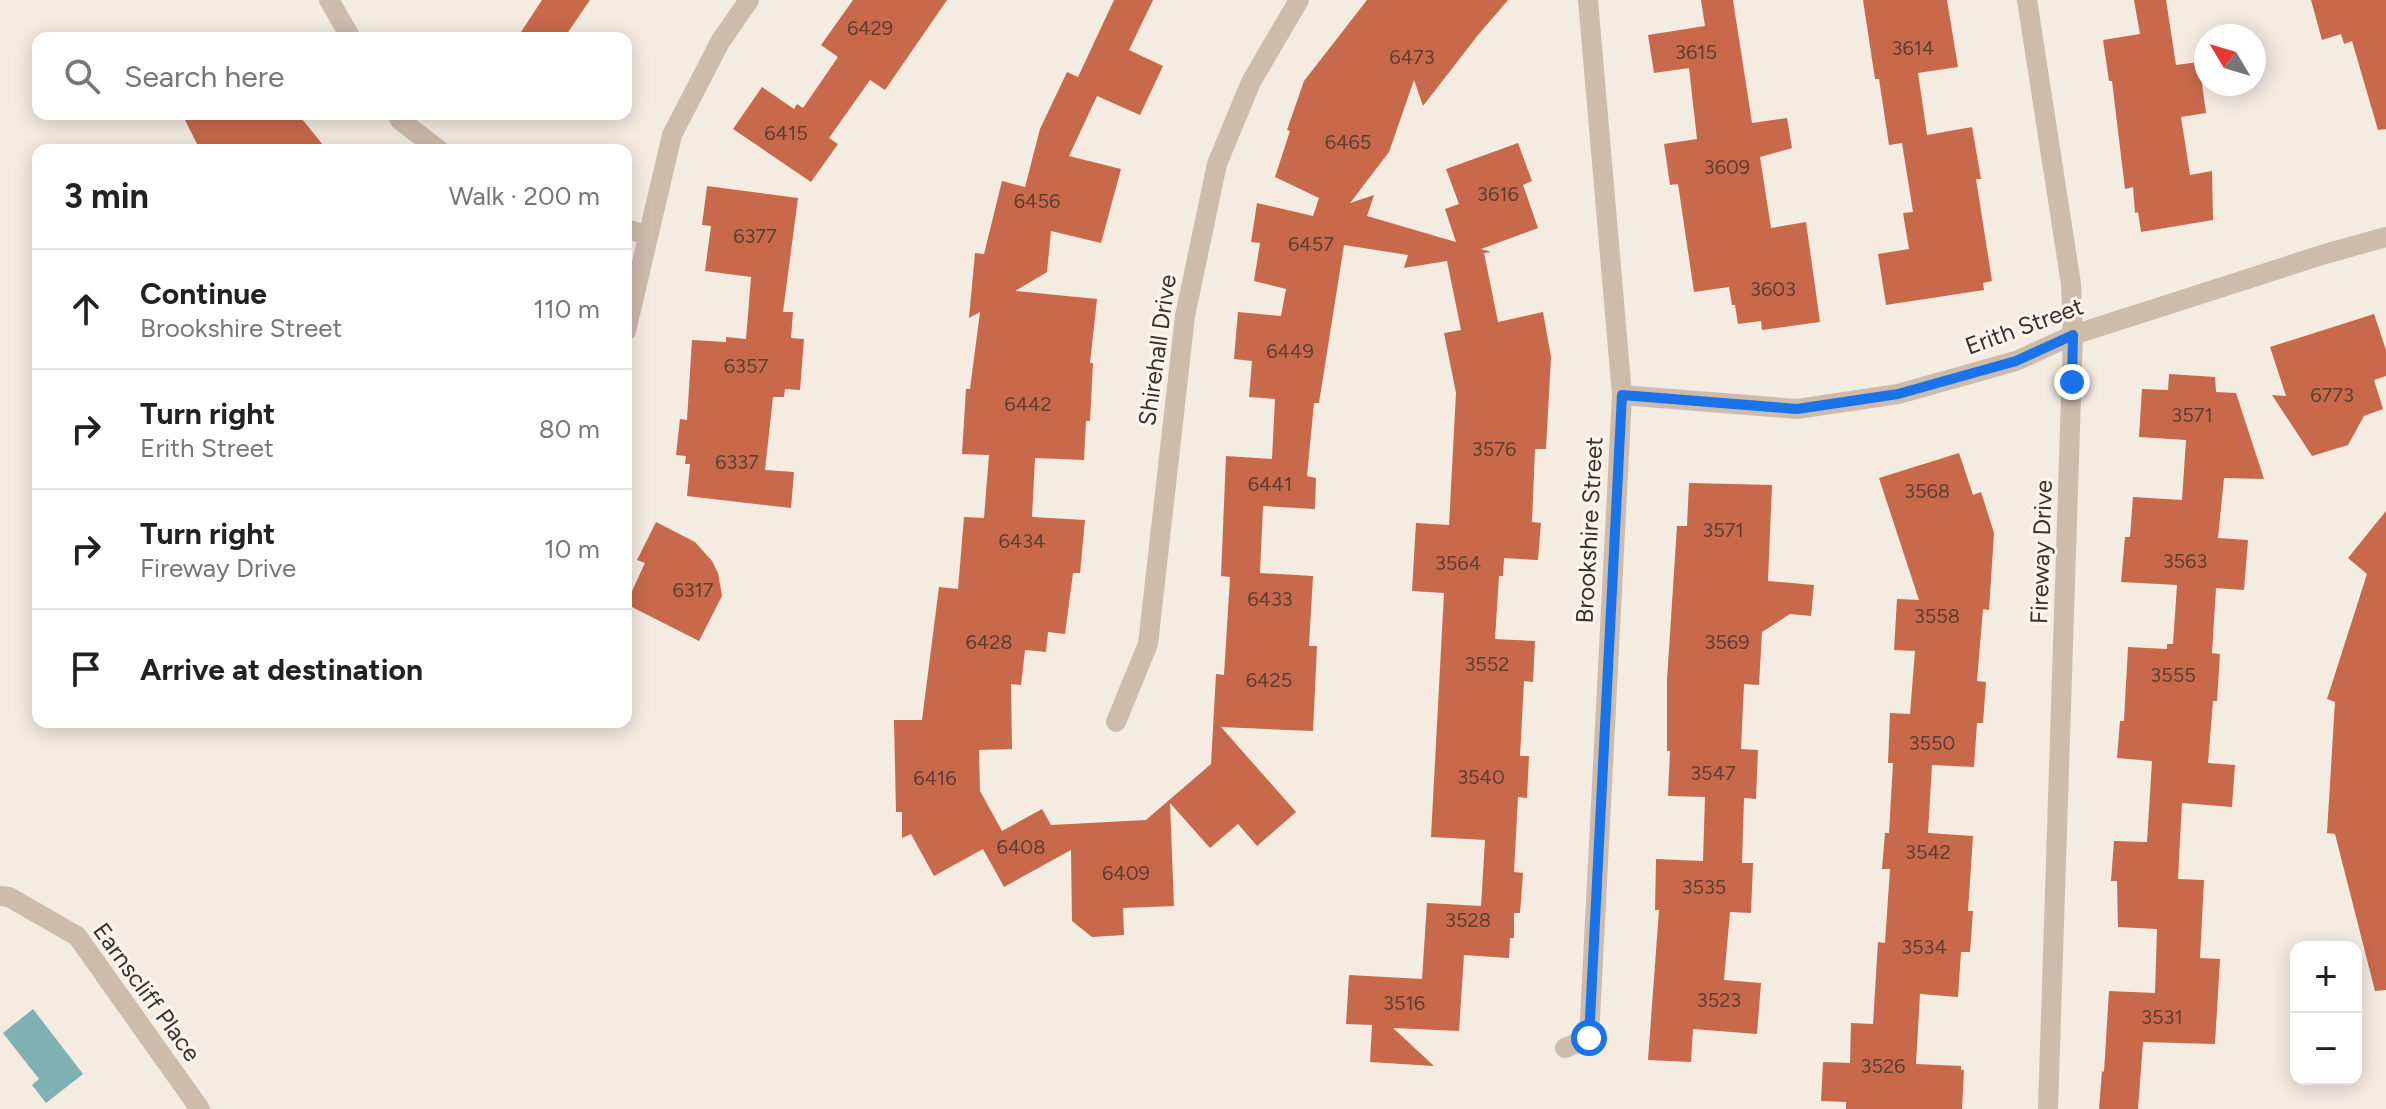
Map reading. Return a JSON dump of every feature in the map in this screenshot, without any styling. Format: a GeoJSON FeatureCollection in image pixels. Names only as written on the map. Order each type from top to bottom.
{"type":"FeatureCollection","features":[{"type":"Feature","properties":{"kind":"street"},"geometry":{"type":"LineString","coordinates":[[329,0],[348,32]]}},
{"type":"Feature","properties":{"kind":"street"},"geometry":{"type":"LineString","coordinates":[[632,304],[672,135],[720,42],[749,0]]}},
{"type":"Feature","properties":{"kind":"street","name":"Shirehall Drive"},"geometry":{"type":"LineString","coordinates":[[1116,722],[1148,644],[1185,316],[1217,164],[1251,82],[1299,0]]}},
{"type":"Feature","properties":{"kind":"street","name":"Brookshire Street"},"geometry":{"type":"LineString","coordinates":[[1565,1048],[1589,1038],[1622,395],[1588,0]]}},
{"type":"Feature","properties":{"kind":"street","name":"Fireway Drive"},"geometry":{"type":"LineString","coordinates":[[2027,0],[2071,284],[2073,335],[2048,1109]]}},
{"type":"Feature","properties":{"kind":"street"},"geometry":{"type":"LineString","coordinates":[[400,120],[431,144]]}},
{"type":"Feature","properties":{"kind":"street"},"geometry":{"type":"LineString","coordinates":[[632,231],[647,235]]}},
{"type":"Feature","properties":{"kind":"street","name":"Erith Street"},"geometry":{"type":"LineString","coordinates":[[1622,395],[1797,409],[1898,394],[2016,361],[2073,335],[2386,237]]}},
{"type":"Feature","properties":{"kind":"street","name":"Earnscliff Place"},"geometry":{"type":"LineString","coordinates":[[0,896],[9,897],[77,936],[200,1109]]}},
{"type":"Feature","properties":{"kind":"water"},"geometry":{"type":"Polygon","coordinates":[[[33,1009],[83,1074],[46,1103],[32,1085],[39,1079],[3,1033],[33,1009]]]}},
{"type":"Feature","properties":{"kind":"building"},"geometry":{"type":"Polygon","coordinates":[[[542,0],[590,0],[568,32],[521,32],[542,0]]]}},
{"type":"Feature","properties":{"kind":"building"},"geometry":{"type":"Polygon","coordinates":[[[853,0],[947,0],[885,90],[870,80],[829,138],[838,144],[811,182],[733,129],[762,87],[794,109],[797,104],[803,108],[838,57],[821,45],[853,0]]]}},
{"type":"Feature","properties":{"kind":"building"},"geometry":{"type":"Polygon","coordinates":[[[1114,0],[1153,0],[1129,50],[1163,66],[1140,115],[1097,96],[1069,156],[1121,169],[1101,243],[1051,231],[1047,272],[1015,291],[1097,299],[1090,363],[1093,363],[1090,421],[1086,421],[1084,460],[1035,458],[1032,517],[1085,520],[1080,573],[1073,573],[1065,634],[1048,632],[1046,652],[1025,650],[1021,685],[1011,684],[1012,749],[979,750],[980,791],[1002,831],[1042,809],[1051,825],[1146,820],[1211,764],[1216,674],[1224,675],[1230,577],[1221,576],[1226,456],[1272,459],[1275,399],[1249,397],[1252,361],[1234,359],[1238,312],[1281,316],[1286,289],[1254,281],[1260,243],[1251,242],[1257,203],[1313,216],[1319,198],[1275,177],[1304,81],[1367,0],[1508,0],[1423,106],[1414,80],[1389,152],[1350,203],[1374,195],[1367,216],[1456,242],[1445,209],[1459,204],[1446,169],[1518,143],[1532,181],[1523,185],[1538,228],[1481,249],[1491,252],[1484,253],[1498,322],[1543,312],[1551,357],[1546,449],[1535,449],[1532,522],[1541,523],[1538,560],[1504,558],[1503,576],[1499,576],[1495,639],[1535,641],[1533,682],[1524,681],[1520,756],[1529,756],[1527,798],[1518,797],[1514,872],[1523,873],[1520,913],[1514,913],[1514,938],[1510,938],[1509,958],[1464,955],[1459,1031],[1393,1028],[1434,1066],[1370,1062],[1372,1025],[1346,1024],[1349,975],[1422,979],[1427,903],[1481,906],[1485,840],[1431,837],[1444,593],[1412,591],[1416,523],[1449,525],[1456,393],[1444,333],[1461,330],[1447,261],[1404,268],[1408,255],[1344,245],[1319,403],[1314,403],[1307,476],[1316,478],[1315,509],[1263,506],[1260,573],[1313,576],[1309,646],[1317,646],[1313,731],[1221,727],[1296,812],[1257,846],[1238,824],[1210,848],[1170,803],[1174,906],[1123,908],[1124,935],[1092,937],[1072,921],[1071,850],[1004,887],[983,849],[934,876],[911,834],[902,838],[902,812],[896,812],[894,720],[922,720],[939,587],[958,589],[964,517],[984,518],[989,455],[962,454],[966,389],[970,389],[980,312],[969,318],[975,253],[984,254],[1002,181],[1025,187],[1040,129],[1067,72],[1078,77],[1114,0]]]}},
{"type":"Feature","properties":{"kind":"building"},"geometry":{"type":"Polygon","coordinates":[[[1701,0],[1733,0],[1752,123],[1787,118],[1792,148],[1760,157],[1771,228],[1806,222],[1820,322],[1762,330],[1761,321],[1738,324],[1729,287],[1694,292],[1678,184],[1670,185],[1664,144],[1697,139],[1689,68],[1654,73],[1648,35],[1705,26],[1701,0]]]}},
{"type":"Feature","properties":{"kind":"building"},"geometry":{"type":"Polygon","coordinates":[[[1863,0],[1947,0],[1958,67],[1918,73],[1927,135],[1972,127],[1981,179],[1976,179],[1992,281],[1983,283],[1984,290],[1886,305],[1878,254],[1909,249],[1903,213],[1913,212],[1902,143],[1889,145],[1863,0]]]}},
{"type":"Feature","properties":{"kind":"building"},"geometry":{"type":"Polygon","coordinates":[[[2134,0],[2166,0],[2176,65],[2194,63],[2194,96],[2204,96],[2206,113],[2181,117],[2190,175],[2212,171],[2213,220],[2141,232],[2138,212],[2135,213],[2133,187],[2125,189],[2112,81],[2109,81],[2103,40],[2140,34],[2134,0]]]}},
{"type":"Feature","properties":{"kind":"building"},"geometry":{"type":"Polygon","coordinates":[[[2311,0],[2386,0],[2386,129],[2378,130],[2352,41],[2344,44],[2341,34],[2322,40],[2311,0]]]}},
{"type":"Feature","properties":{"kind":"building"},"geometry":{"type":"Polygon","coordinates":[[[185,120],[303,120],[322,144],[197,144],[185,120]]]}},
{"type":"Feature","properties":{"kind":"building"},"geometry":{"type":"Polygon","coordinates":[[[707,186],[798,198],[783,312],[793,312],[791,338],[804,339],[800,390],[785,389],[784,397],[773,397],[765,470],[794,472],[791,508],[687,496],[690,464],[685,464],[686,456],[676,455],[680,419],[687,420],[692,340],[726,342],[726,337],[746,339],[751,277],[705,271],[711,226],[702,225],[707,186]]]}},
{"type":"Feature","properties":{"kind":"building"},"geometry":{"type":"Polygon","coordinates":[[[2374,314],[2386,350],[2386,376],[2374,380],[2383,409],[2364,416],[2348,445],[2312,456],[2272,395],[2286,396],[2270,347],[2374,314]]]}},
{"type":"Feature","properties":{"kind":"building"},"geometry":{"type":"Polygon","coordinates":[[[2169,374],[2215,377],[2216,392],[2236,393],[2264,479],[2224,478],[2218,538],[2248,540],[2244,590],[2216,588],[2212,653],[2220,654],[2208,763],[2235,765],[2232,807],[2182,803],[2178,879],[2204,880],[2200,958],[2220,959],[2215,1044],[2143,1042],[2138,1109],[2099,1109],[2109,991],[2155,993],[2157,929],[2118,927],[2117,881],[2111,881],[2114,841],[2147,842],[2152,761],[2117,758],[2120,721],[2124,721],[2128,647],[2167,649],[2167,644],[2173,644],[2177,585],[2121,582],[2125,537],[2130,537],[2133,497],[2182,500],[2186,440],[2139,437],[2142,389],[2168,390],[2169,374]]]}},
{"type":"Feature","properties":{"kind":"building"},"geometry":{"type":"Polygon","coordinates":[[[1959,453],[1973,495],[1981,492],[1994,533],[1989,610],[1983,609],[1977,681],[1986,682],[1983,723],[1977,723],[1974,767],[1932,765],[1928,833],[1973,836],[1968,911],[1973,911],[1970,952],[1961,952],[1958,997],[1920,994],[1916,1064],[1961,1066],[1964,1070],[1962,1109],[1846,1109],[1846,1102],[1821,1101],[1823,1062],[1850,1063],[1851,1023],[1873,1024],[1878,942],[1885,943],[1890,869],[1882,869],[1885,833],[1889,833],[1893,763],[1888,763],[1890,713],[1910,714],[1915,651],[1894,650],[1897,599],[1919,600],[1879,478],[1959,453]]]}},
{"type":"Feature","properties":{"kind":"building"},"geometry":{"type":"Polygon","coordinates":[[[1689,483],[1772,485],[1768,581],[1814,585],[1811,616],[1790,614],[1762,632],[1759,685],[1744,684],[1741,749],[1758,750],[1756,799],[1744,798],[1742,863],[1753,863],[1751,913],[1730,912],[1724,980],[1761,983],[1757,1034],[1693,1029],[1691,1062],[1648,1060],[1659,910],[1655,910],[1656,859],[1703,861],[1705,797],[1668,796],[1667,680],[1677,526],[1687,526],[1689,483]]]}},
{"type":"Feature","properties":{"kind":"building"},"geometry":{"type":"Polygon","coordinates":[[[2386,511],[2386,990],[2375,991],[2335,834],[2327,833],[2335,702],[2327,699],[2367,574],[2348,558],[2386,511]]]}},
{"type":"Feature","properties":{"kind":"building"},"geometry":{"type":"Polygon","coordinates":[[[656,522],[695,542],[712,561],[718,573],[722,596],[699,641],[632,607],[632,591],[645,563],[637,560],[656,522]]]}},
{"type":"Feature","properties":{"kind":"route"},"geometry":{"type":"LineString","coordinates":[[1589,1038],[1622,395],[1797,409],[1898,394],[2016,361],[2073,335],[2072,382]]}}]}
